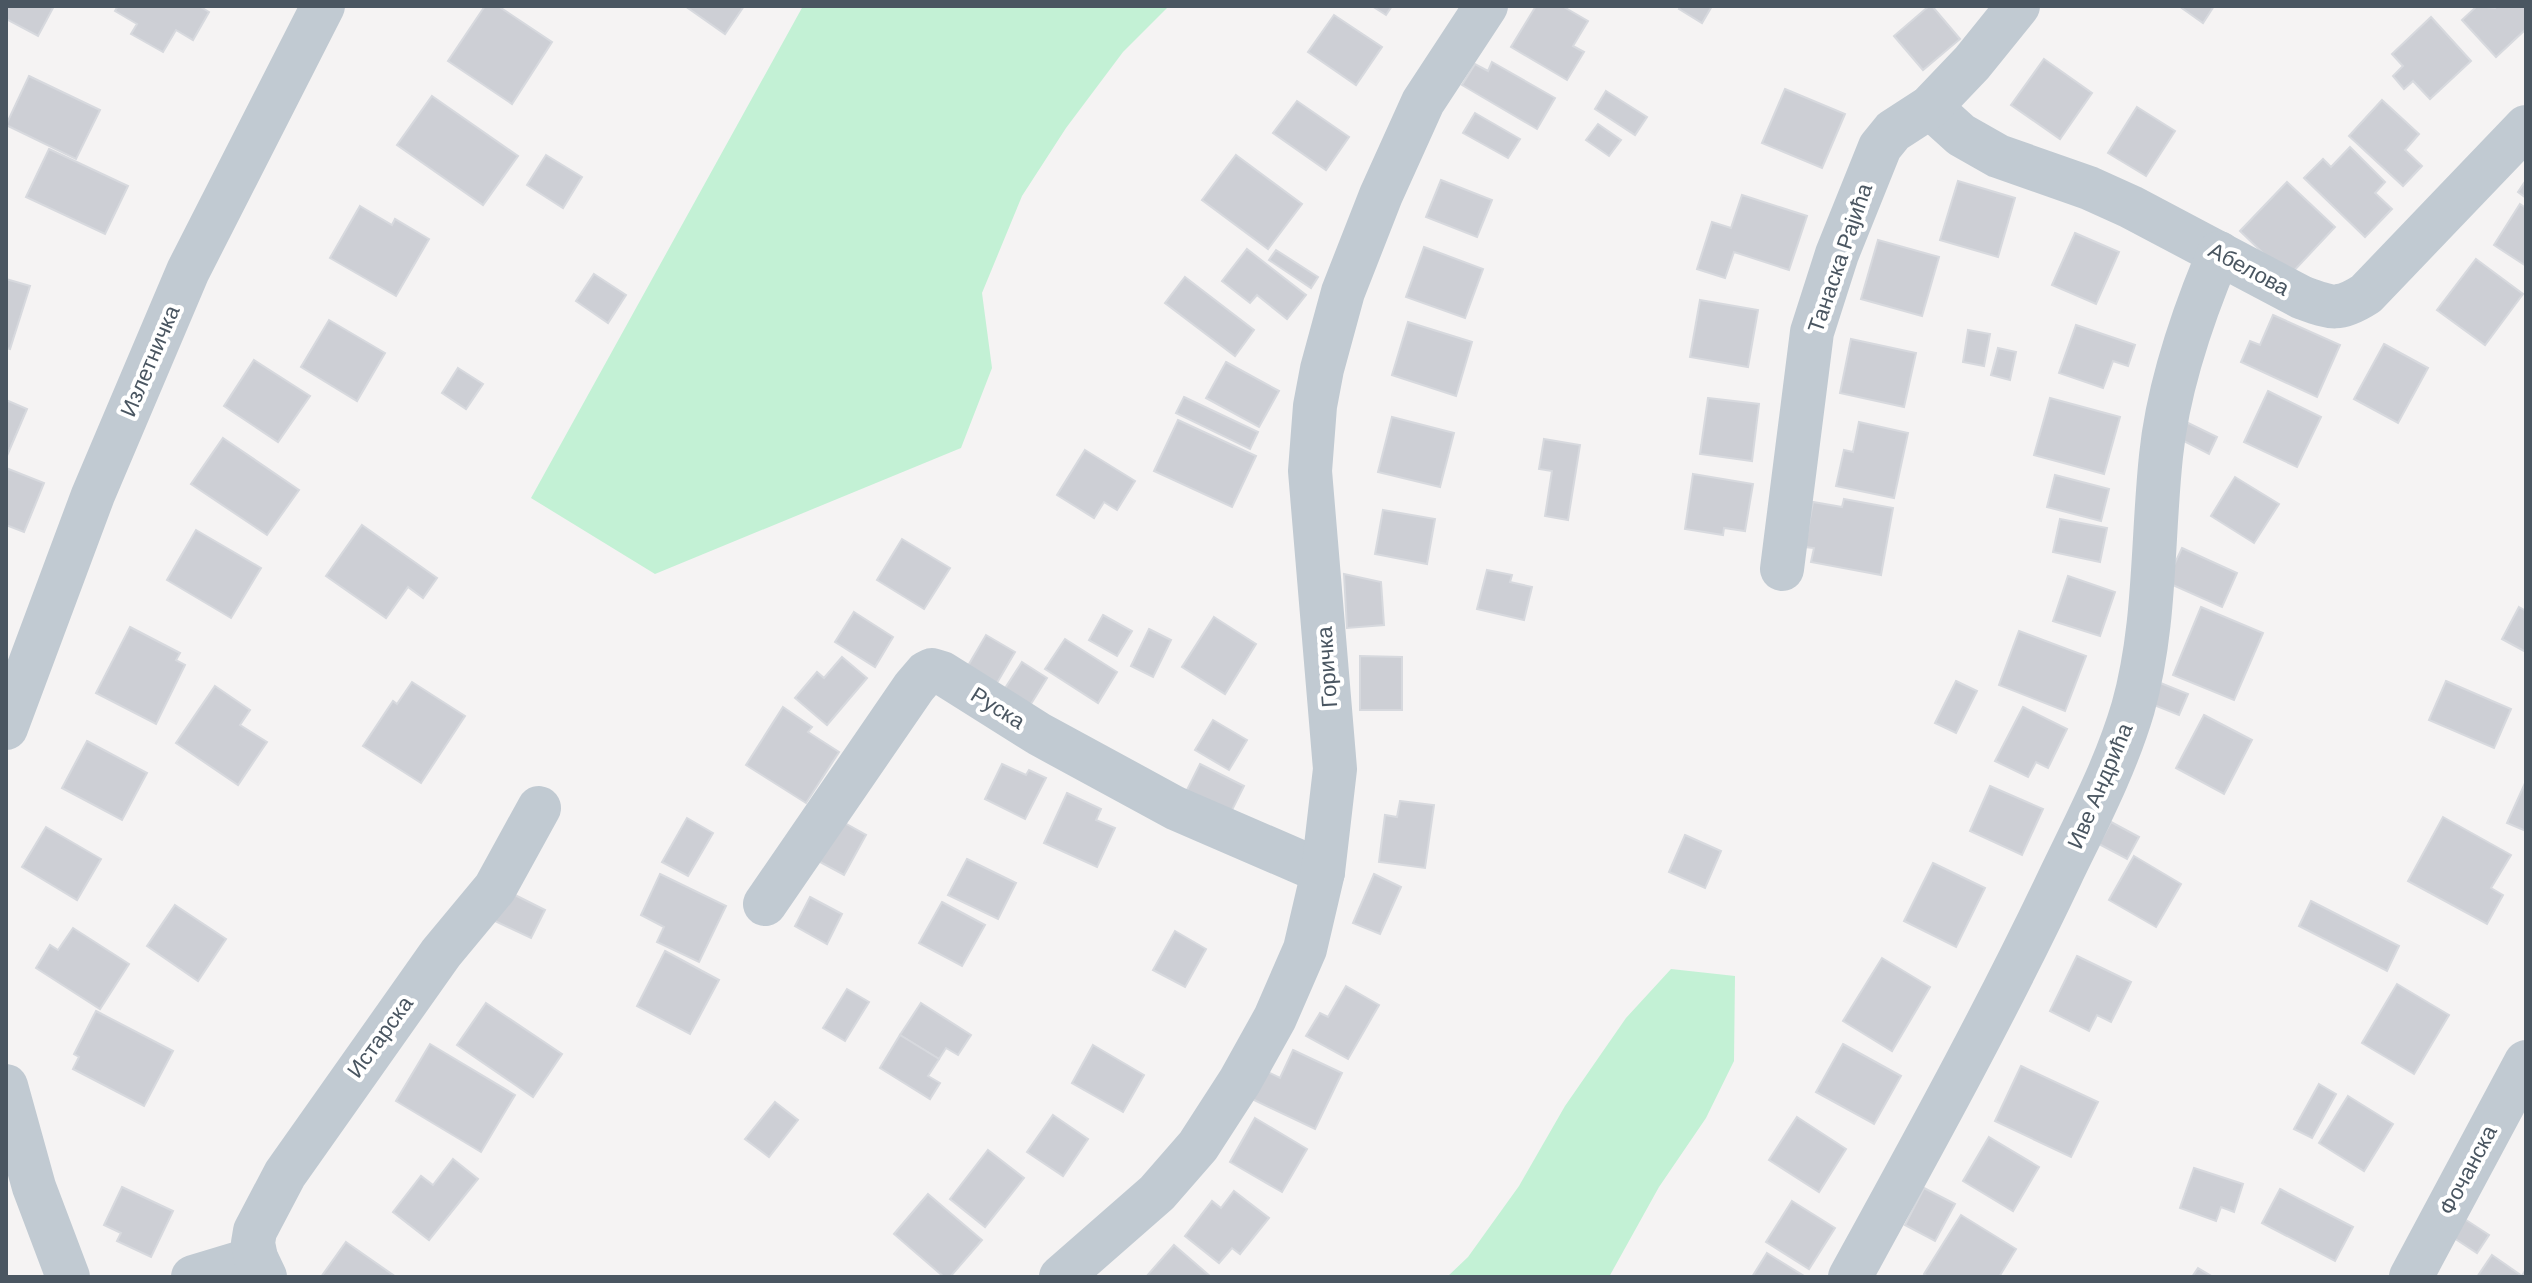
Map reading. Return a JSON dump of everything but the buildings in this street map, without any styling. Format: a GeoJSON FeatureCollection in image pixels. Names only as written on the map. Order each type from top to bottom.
{"type":"FeatureCollection","features":[{"type":"Feature","properties":{"kind":"street","name":"Излетничка"},"geometry":{"type":"LineString","coordinates":[[6,728],[93,495],[188,271],[323,6]]}},
{"type":"Feature","properties":{"kind":"street","name":"Горичка"},"geometry":{"type":"LineString","coordinates":[[1061,1277],[1157,1193],[1198,1146],[1240,1081],[1275,1018],[1305,949],[1323,872],[1335,769],[1310,471],[1315,406],[1322,369],[1343,292],[1381,195],[1423,102],[1486,6]]}},
{"type":"Feature","properties":{"kind":"street","name":"Танаска Рајића"},"geometry":{"type":"LineString","coordinates":[[1782,569],[1812,332],[1833,267],[1880,147],[1893,131],[1930,107],[1972,63],[2018,6]]}},
{"type":"Feature","properties":{"kind":"street","name":"Абелова"},"geometry":{"type":"LineString","coordinates":[[1930,107],[1961,135],[1998,156],[2089,188],[2131,207],[2301,297],[2326,306],[2348,306],[2366,294],[2526,127]]}},
{"type":"Feature","properties":{"kind":"street","name":"Иве Андрића"},"geometry":{"type":"LineString","coordinates":[[1850,1277],[1939,1116],[2032,936],[2111,769],[2132,709],[2146,650],[2165,424],[2187,338],[2219,253]]}},
{"type":"Feature","properties":{"kind":"street","name":"Руска"},"geometry":{"type":"LineString","coordinates":[[765,904],[914,687],[932,670],[942,673],[1039,734],[1175,808],[1323,872]]}},
{"type":"Feature","properties":{"kind":"street","name":"Истарска"},"geometry":{"type":"LineString","coordinates":[[260,1268],[253,1243],[255,1231],[285,1174],[441,953],[495,888],[539,808]]}},
{"type":"Feature","properties":{"kind":"street","name":"Фочанска"},"geometry":{"type":"LineString","coordinates":[[2411,1277],[2526,1062]]}},
{"type":"Feature","properties":{"kind":"street"},"geometry":{"type":"LineString","coordinates":[[6,1086],[20,1194],[68,1277]]}},
{"type":"Feature","properties":{"kind":"street"},"geometry":{"type":"LineString","coordinates":[[193,1277],[260,1268]]}},
{"type":"Feature","properties":{"kind":"green space"},"geometry":{"type":"Polygon","coordinates":[[[803,6],[1169,6],[1123,52],[1066,128],[1022,196],[982,293],[992,368],[961,448],[655,574],[531,498],[803,6]]]}},
{"type":"Feature","properties":{"kind":"green space"},"geometry":{"type":"Polygon","coordinates":[[[1671,969],[1735,976],[1734,1061],[1706,1118],[1659,1187],[1609,1277],[1447,1277],[1468,1257],[1519,1186],[1565,1106],[1626,1018],[1671,969]]]}}]}
